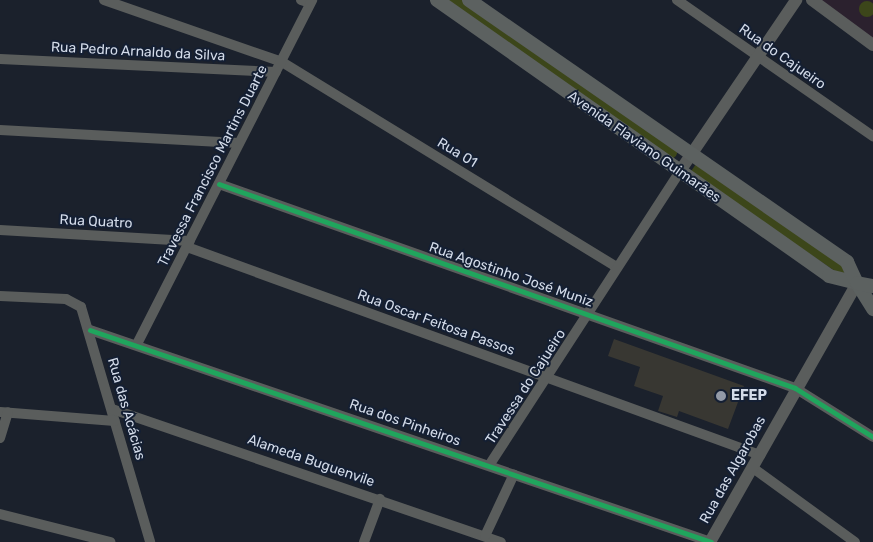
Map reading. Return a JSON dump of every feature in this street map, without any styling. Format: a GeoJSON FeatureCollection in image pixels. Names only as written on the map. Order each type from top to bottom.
{"type":"FeatureCollection","features":[{"type":"Feature","properties":{"kind":"main road","name":"Avenida Flaviano Guimarães"},"geometry":{"type":"LineString","coordinates":[[437,0],[829,276],[873,286]]}},
{"type":"Feature","properties":{"kind":"main road","name":"Avenida Flaviano Guimarães"},"geometry":{"type":"LineString","coordinates":[[469,0],[848,262],[856,283],[873,309]]}},
{"type":"Feature","properties":{"kind":"street","name":"Rua 01"},"geometry":{"type":"LineString","coordinates":[[104,0],[282,62],[617,267]]}},
{"type":"Feature","properties":{"kind":"street","name":"Rua do Cajueiro"},"geometry":{"type":"LineString","coordinates":[[677,0],[873,136]]}},
{"type":"Feature","properties":{"kind":"street","name":"Travessa do Cajueiro"},"geometry":{"type":"LineString","coordinates":[[490,464],[547,379],[586,314],[680,171],[796,0]]}},
{"type":"Feature","properties":{"kind":"street"},"geometry":{"type":"LineString","coordinates":[[812,0],[873,45]]}},
{"type":"Feature","properties":{"kind":"street","name":"Travessa Francisco Martins Duarte"},"geometry":{"type":"LineString","coordinates":[[136,344],[282,62],[308,1]]}},
{"type":"Feature","properties":{"kind":"street","name":"Rua Pedro Arnaldo da Silva"},"geometry":{"type":"LineString","coordinates":[[0,59],[276,72]]}},
{"type":"Feature","properties":{"kind":"street"},"geometry":{"type":"LineString","coordinates":[[0,130],[240,143]]}},
{"type":"Feature","properties":{"kind":"street","name":"Rua Agostinho José Muniz"},"geometry":{"type":"LineString","coordinates":[[219,184],[795,388],[873,437]]}},
{"type":"Feature","properties":{"kind":"street","name":"Rua Quatro"},"geometry":{"type":"LineString","coordinates":[[0,230],[188,244]]}},
{"type":"Feature","properties":{"kind":"street","name":"Rua Oscar Feitosa Passos"},"geometry":{"type":"LineString","coordinates":[[188,244],[547,379],[760,455]]}},
{"type":"Feature","properties":{"kind":"street","name":"Rua das Algarobas"},"geometry":{"type":"LineString","coordinates":[[711,542],[795,388],[856,283]]}},
{"type":"Feature","properties":{"kind":"street","name":"Rua das Acácias"},"geometry":{"type":"LineString","coordinates":[[0,296],[72,300],[81,307],[90,330],[150,542]]}},
{"type":"Feature","properties":{"kind":"street","name":"Rua dos Pinheiros"},"geometry":{"type":"LineString","coordinates":[[90,330],[490,464],[711,542]]}},
{"type":"Feature","properties":{"kind":"street","name":"Alameda Buguenvile"},"geometry":{"type":"LineString","coordinates":[[112,409],[380,499],[501,542]]}},
{"type":"Feature","properties":{"kind":"street"},"geometry":{"type":"LineString","coordinates":[[0,438],[4,412],[115,421]]}},
{"type":"Feature","properties":{"kind":"street"},"geometry":{"type":"LineString","coordinates":[[753,468],[855,542]]}},
{"type":"Feature","properties":{"kind":"street"},"geometry":{"type":"LineString","coordinates":[[485,536],[514,474]]}},
{"type":"Feature","properties":{"kind":"street"},"geometry":{"type":"LineString","coordinates":[[364,542],[380,499]]}},
{"type":"Feature","properties":{"kind":"street"},"geometry":{"type":"LineString","coordinates":[[0,514],[110,542]]}},
{"type":"Feature","properties":{"kind":"shaded area"},"geometry":{"type":"Polygon","coordinates":[[[820,0],[873,0],[873,39],[820,0]]]}},
{"type":"Feature","properties":{"kind":"green space"},"geometry":{"type":"Polygon","coordinates":[[[440,0],[465,0],[678,151],[676,156],[671,160],[440,0]]]}},
{"type":"Feature","properties":{"kind":"green space"},"geometry":{"type":"Polygon","coordinates":[[[864,1],[870,1],[875,6],[873,15],[864,17],[859,12],[859,6],[864,1]]]}},
{"type":"Feature","properties":{"kind":"green space"},"geometry":{"type":"Polygon","coordinates":[[[696,164],[849,267],[842,276],[690,173],[696,164]]]}},
{"type":"Feature","properties":{"kind":"building"},"geometry":{"type":"Polygon","coordinates":[[[614,339],[744,386],[728,429],[679,411],[677,417],[658,411],[663,396],[634,386],[640,367],[608,356],[614,339]]]}},
{"type":"Feature","properties":{"kind":"cycle path"},"geometry":{"type":"LineString","coordinates":[[219,184],[795,388],[873,437]]}},
{"type":"Feature","properties":{"kind":"cycle path"},"geometry":{"type":"LineString","coordinates":[[90,330],[711,542]]}},
{"type":"Feature","properties":{"kind":"place","name":"EFEP"},"geometry":{"type":"Point","coordinates":[721,396]}}]}
